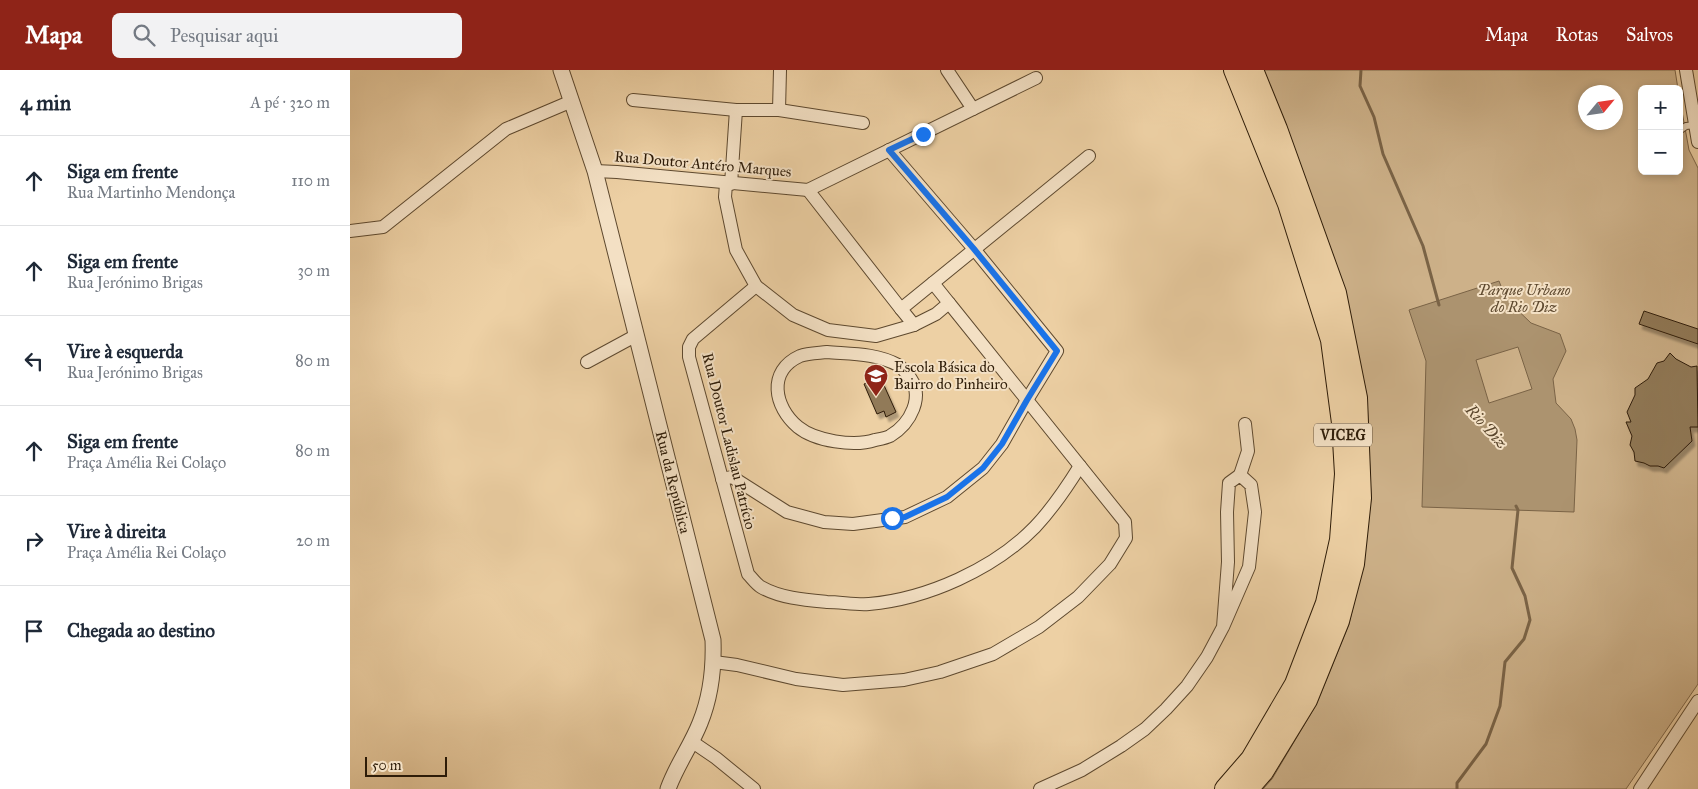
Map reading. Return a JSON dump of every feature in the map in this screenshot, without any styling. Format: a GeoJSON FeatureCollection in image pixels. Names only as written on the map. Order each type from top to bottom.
{"type":"FeatureCollection","features":[{"type":"Feature","properties":{"kind":"highway","name":"VICEG"},"geometry":{"type":"LineString","coordinates":[[1225,789],[1251,759],[1295,684],[1326,603],[1340,540],[1345,474],[1342,422],[1331,340],[1288,204],[1234,70]]}},
{"type":"Feature","properties":{"kind":"highway","name":"VICEG"},"geometry":{"type":"LineString","coordinates":[[1248,789],[1263,772],[1307,700],[1340,621],[1354,564],[1361,498],[1357,398],[1336,293],[1277,129],[1253,70]]}},
{"type":"Feature","properties":{"kind":"street","name":"Rua da República"},"geometry":{"type":"LineString","coordinates":[[561,70],[595,171],[713,640],[714,662],[710,694],[700,723],[668,789]]}},
{"type":"Feature","properties":{"kind":"street"},"geometry":{"type":"LineString","coordinates":[[779,110],[780,70]]}},
{"type":"Feature","properties":{"kind":"street"},"geometry":{"type":"LineString","coordinates":[[947,70],[973,109]]}},
{"type":"Feature","properties":{"kind":"street"},"geometry":{"type":"LineString","coordinates":[[1686,70],[1698,142]]}},
{"type":"Feature","properties":{"kind":"street"},"geometry":{"type":"LineString","coordinates":[[914,325],[808,190],[1036,78]]}},
{"type":"Feature","properties":{"kind":"street"},"geometry":{"type":"LineString","coordinates":[[634,100],[736,110],[779,110],[863,123]]}},
{"type":"Feature","properties":{"kind":"street"},"geometry":{"type":"LineString","coordinates":[[350,232],[383,227],[506,130],[572,101]]}},
{"type":"Feature","properties":{"kind":"street"},"geometry":{"type":"LineString","coordinates":[[736,110],[729,184],[725,197],[736,250],[756,286],[793,314],[828,330],[876,336],[914,325],[936,314],[949,303]]}},
{"type":"Feature","properties":{"kind":"street"},"geometry":{"type":"LineString","coordinates":[[722,479],[732,477],[787,512],[824,522],[853,524],[905,517],[947,497],[983,468],[1002,444],[1057,351],[974,249],[889,150]]}},
{"type":"Feature","properties":{"kind":"street"},"geometry":{"type":"LineString","coordinates":[[901,309],[1089,156]]}},
{"type":"Feature","properties":{"kind":"street","name":"Rua Doutor Antéro Marques"},"geometry":{"type":"LineString","coordinates":[[595,171],[808,190]]}},
{"type":"Feature","properties":{"kind":"street"},"geometry":{"type":"LineString","coordinates":[[714,662],[737,665],[796,679],[843,685],[904,680],[940,672],[993,654],[1039,627],[1078,597],[1110,564],[1126,538],[1125,522],[933,283]]}},
{"type":"Feature","properties":{"kind":"street","name":"Rua Doutor Ladislau Patrício"},"geometry":{"type":"LineString","coordinates":[[756,286],[693,338],[689,347],[689,357],[748,574],[759,586],[783,596],[868,604],[915,596],[946,586],[998,556],[1035,527],[1065,490],[1080,466]]}},
{"type":"Feature","properties":{"kind":"street"},"geometry":{"type":"LineString","coordinates":[[827,352],[828,330]]}},
{"type":"Feature","properties":{"kind":"street"},"geometry":{"type":"LineString","coordinates":[[586,362],[635,336]]}},
{"type":"Feature","properties":{"kind":"street"},"geometry":{"type":"LineString","coordinates":[[876,336],[877,357]]}},
{"type":"Feature","properties":{"kind":"street"},"geometry":{"type":"LineString","coordinates":[[827,352],[877,357],[900,365],[913,381],[916,399],[910,417],[889,436],[872,442],[850,443],[820,438],[799,428],[783,410],[777,388],[782,370],[801,356],[827,352]]}},
{"type":"Feature","properties":{"kind":"street"},"geometry":{"type":"LineString","coordinates":[[1222,627],[1228,562],[1228,482],[1240,475],[1248,451],[1245,424]]}},
{"type":"Feature","properties":{"kind":"street"},"geometry":{"type":"LineString","coordinates":[[1040,789],[1082,770],[1145,729],[1187,686],[1207,657],[1249,567],[1255,512],[1252,485],[1240,475]]}},
{"type":"Feature","properties":{"kind":"street"},"geometry":{"type":"LineString","coordinates":[[1640,789],[1698,701]]}},
{"type":"Feature","properties":{"kind":"street"},"geometry":{"type":"LineString","coordinates":[[691,741],[716,758],[754,789]]}},
{"type":"Feature","properties":{"kind":"lane"},"geometry":{"type":"LineString","coordinates":[[1680,130],[1686,126],[1694,125]]}},
{"type":"Feature","properties":{"kind":"green space","name":"Parque Urbano do Rio Diz"},"geometry":{"type":"Polygon","coordinates":[[[1263,70],[1675,70],[1677,85],[1638,85],[1638,175],[1683,175],[1683,117],[1689,150],[1698,168],[1698,684],[1626,789],[1263,789],[1272,779],[1316,705],[1349,624],[1363,565],[1371,499],[1367,397],[1345,290],[1263,70]]]}},
{"type":"Feature","properties":{"kind":"water"},"geometry":{"type":"Polygon","coordinates":[[[1499,281],[1506,299],[1531,323],[1560,334],[1566,351],[1553,379],[1556,403],[1571,419],[1577,440],[1574,512],[1422,507],[1426,361],[1409,310],[1499,281]],[[1518,347],[1476,360],[1489,403],[1532,389],[1518,347]]]}},
{"type":"Feature","properties":{"kind":"building"},"geometry":{"type":"Polygon","coordinates":[[[1644,311],[1698,329],[1698,344],[1639,324],[1644,311]]]}},
{"type":"Feature","properties":{"kind":"building"},"geometry":{"type":"Polygon","coordinates":[[[1670,353],[1676,359],[1691,367],[1697,366],[1698,427],[1690,427],[1692,441],[1664,468],[1635,461],[1634,452],[1630,445],[1632,436],[1626,422],[1631,422],[1627,412],[1635,395],[1635,388],[1648,379],[1657,363],[1664,361],[1670,353]]]}},
{"type":"Feature","properties":{"kind":"building"},"geometry":{"type":"Polygon","coordinates":[[[878,372],[896,412],[886,417],[884,411],[877,414],[864,384],[872,381],[870,376],[878,372]]]}},
{"type":"Feature","properties":{"kind":"waterway","name":"Rio Diz"},"geometry":{"type":"LineString","coordinates":[[1361,70],[1360,86],[1374,117],[1383,154],[1423,246],[1439,305]]}},
{"type":"Feature","properties":{"kind":"waterway","name":"Rio Diz"},"geometry":{"type":"LineString","coordinates":[[1457,789],[1457,783],[1486,744],[1500,706],[1505,662],[1524,639],[1530,620],[1525,596],[1512,568],[1518,510],[1516,506]]}},
{"type":"Feature","properties":{"kind":"place","name":"Escola Básica do Bairro do Pinheiro"},"geometry":{"type":"Point","coordinates":[876,397]}},
{"type":"Feature","properties":{"kind":"route"},"geometry":{"type":"LineString","coordinates":[[892,518],[905,517],[947,497],[983,468],[1002,444],[1057,351],[974,249],[889,150],[923,134]]}}]}
